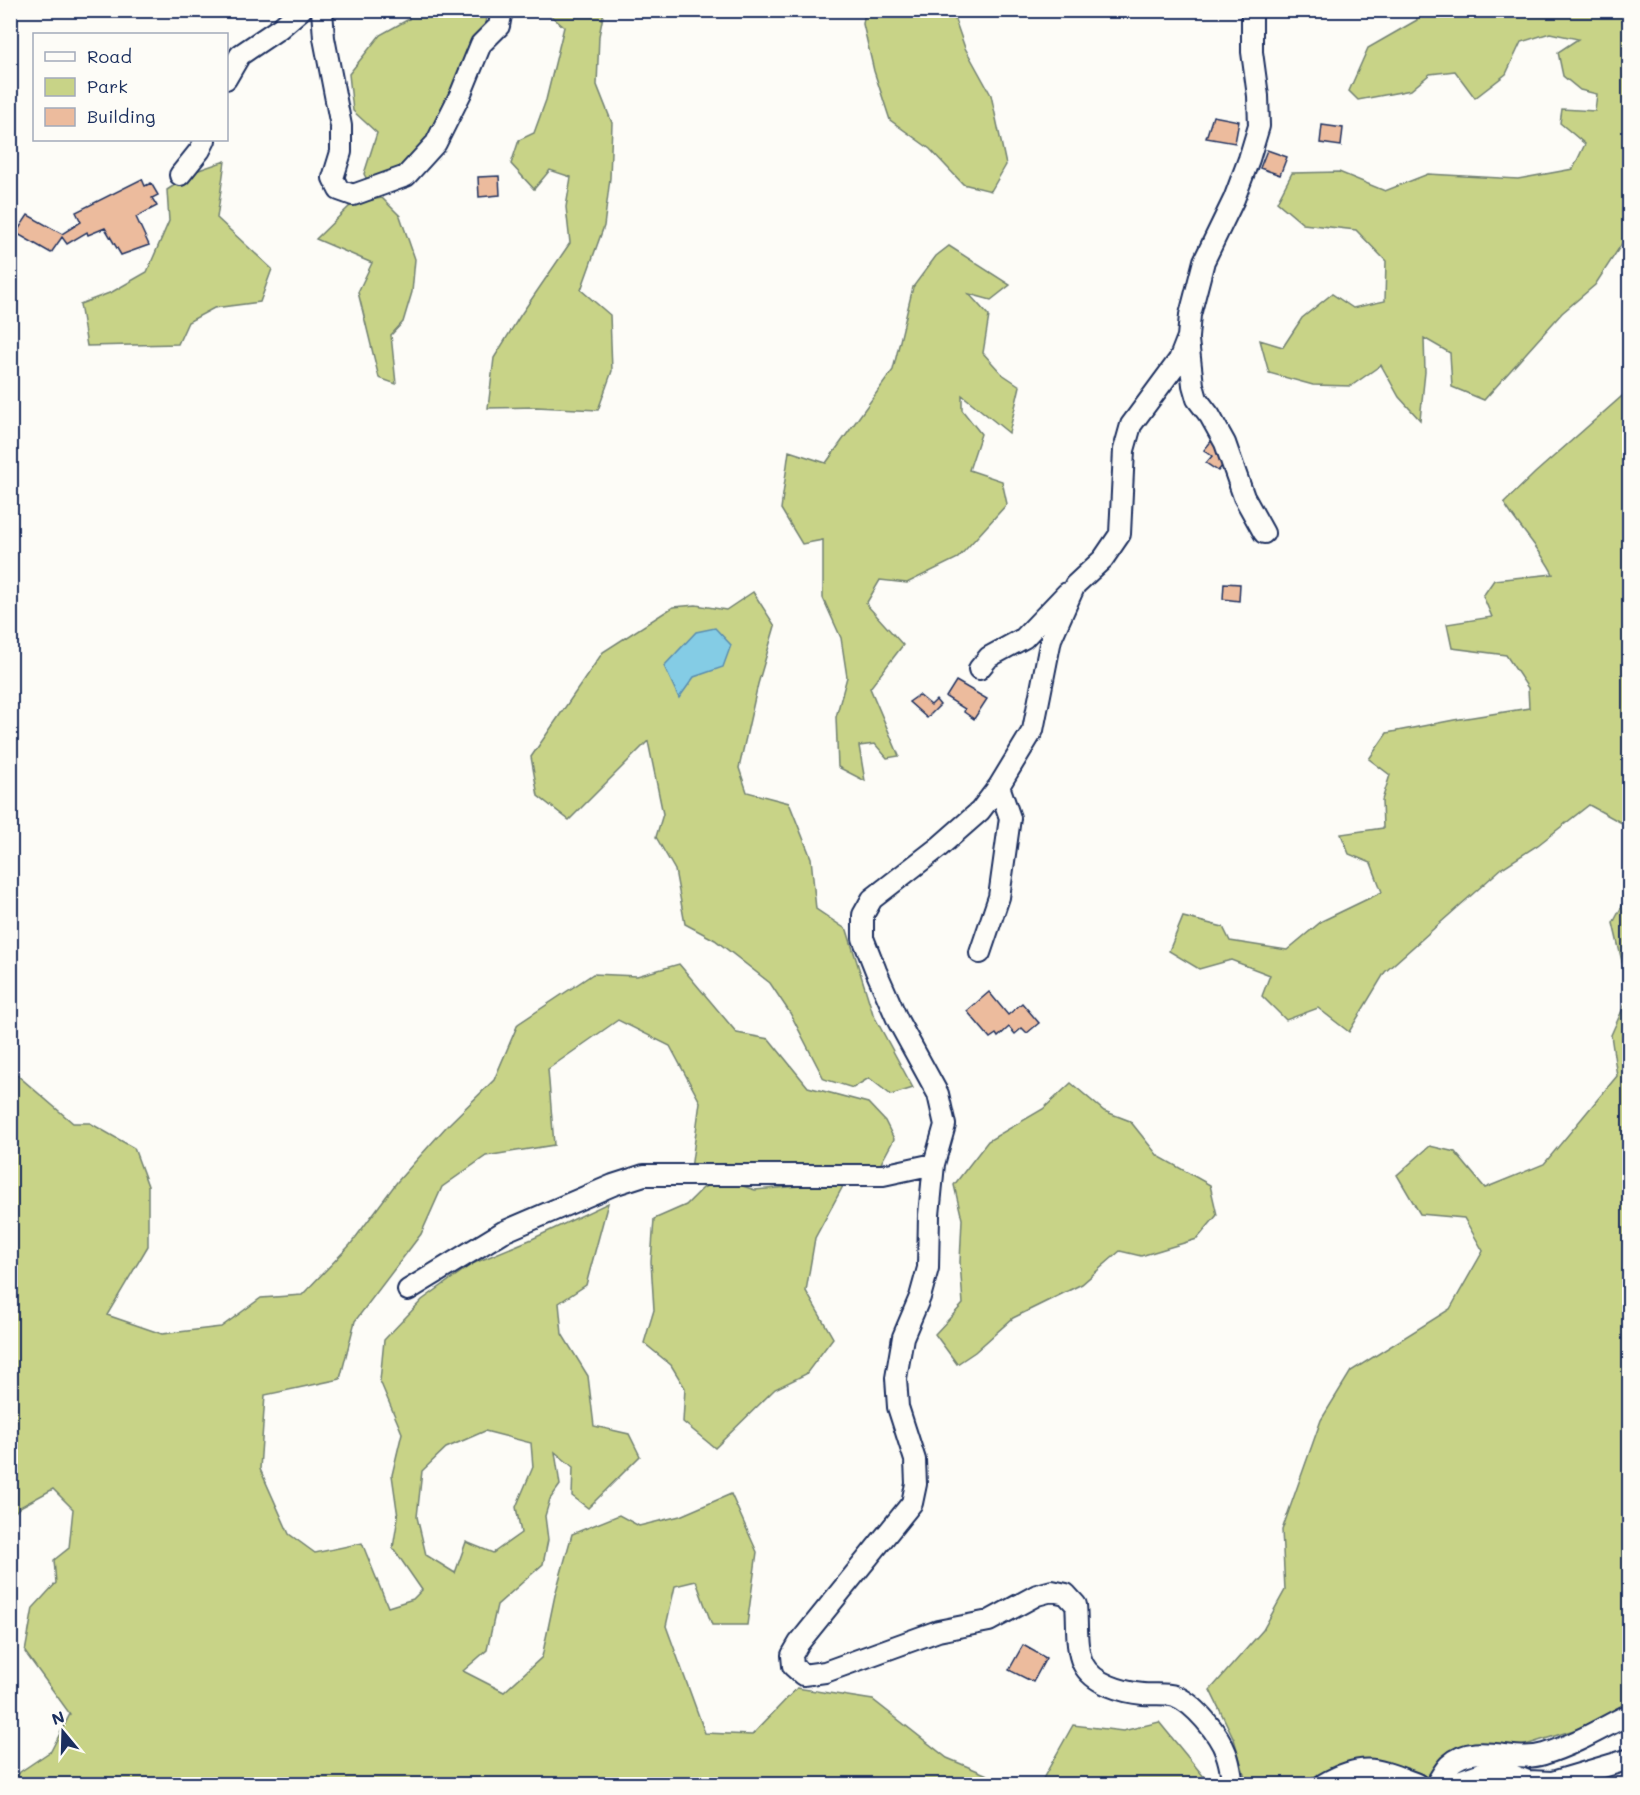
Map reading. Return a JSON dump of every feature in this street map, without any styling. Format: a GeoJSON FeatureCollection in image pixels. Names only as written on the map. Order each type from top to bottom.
{"type":"FeatureCollection","features":[{"type":"Feature","properties":{"kind":"street"},"geometry":{"type":"LineString","coordinates":[[228,76],[240,55],[280,28],[301,10]]}},
{"type":"Feature","properties":{"kind":"street"},"geometry":{"type":"LineString","coordinates":[[322,10],[324,38],[341,126],[340,152],[333,178],[339,190],[353,195],[406,176],[436,143],[462,93],[481,44],[499,26],[502,10]]}},
{"type":"Feature","properties":{"kind":"street"},"geometry":{"type":"LineString","coordinates":[[1252,10],[1252,52],[1258,96],[1259,126],[1250,159],[1234,199],[1204,261],[1190,315],[1188,337],[1193,385],[1197,399],[1210,416],[1225,443],[1244,497],[1264,533]]}},
{"type":"Feature","properties":{"kind":"street"},"geometry":{"type":"LineString","coordinates":[[180,175],[204,141]]}},
{"type":"Feature","properties":{"kind":"street"},"geometry":{"type":"LineString","coordinates":[[979,669],[989,657],[1024,638],[1103,559],[1120,534],[1124,450],[1131,425],[1179,360],[1188,337]]}},
{"type":"Feature","properties":{"kind":"street"},"geometry":{"type":"LineString","coordinates":[[1075,585],[1051,639],[1033,730],[999,786],[980,811],[947,840],[872,898],[863,915],[863,938],[897,1021],[938,1094],[945,1125],[934,1164],[928,1268],[920,1298],[903,1337],[896,1378],[898,1407],[915,1460],[916,1484],[912,1503],[799,1643],[792,1655],[793,1666],[803,1675],[825,1672],[938,1631],[988,1621],[1037,1595],[1052,1591],[1066,1594],[1076,1605],[1079,1652],[1084,1666],[1094,1677],[1120,1690],[1143,1694],[1173,1695],[1187,1702],[1202,1716],[1226,1752],[1233,1785]]}},
{"type":"Feature","properties":{"kind":"street"},"geometry":{"type":"LineString","coordinates":[[980,953],[999,897],[1011,818],[999,786]]}},
{"type":"Feature","properties":{"kind":"street"},"geometry":{"type":"LineString","coordinates":[[408,1290],[503,1232],[613,1185],[644,1175],[883,1175],[934,1164]]}},
{"type":"Feature","properties":{"kind":"street"},"geometry":{"type":"LineString","coordinates":[[1436,1785],[1449,1765],[1465,1756],[1482,1752],[1524,1756],[1543,1755],[1629,1714]]}},
{"type":"Feature","properties":{"kind":"street"},"geometry":{"type":"LineString","coordinates":[[1450,1785],[1482,1773],[1507,1773],[1528,1781],[1552,1782],[1629,1759]]}},
{"type":"Feature","properties":{"kind":"street"},"geometry":{"type":"LineString","coordinates":[[1324,1785],[1343,1773],[1364,1769],[1388,1773],[1417,1785]]}},
{"type":"Feature","properties":{"kind":"green space"},"geometry":{"type":"Polygon","coordinates":[[[408,11],[487,11],[486,27],[466,57],[439,117],[403,177],[372,189],[364,174],[377,133],[353,111],[349,74],[380,35],[409,19],[408,11]]]}},
{"type":"Feature","properties":{"kind":"green space"},"geometry":{"type":"Polygon","coordinates":[[[545,11],[604,11],[599,36],[597,85],[612,123],[610,178],[604,226],[581,290],[610,315],[612,371],[598,410],[536,407],[488,408],[494,358],[570,243],[566,207],[571,177],[550,170],[534,189],[511,164],[519,140],[534,133],[546,100],[564,27],[545,11]]]}},
{"type":"Feature","properties":{"kind":"green space"},"geometry":{"type":"Polygon","coordinates":[[[865,11],[952,11],[965,48],[991,95],[1006,165],[991,191],[963,184],[930,149],[890,120],[874,71],[863,24],[865,11]]]}},
{"type":"Feature","properties":{"kind":"green space"},"geometry":{"type":"Polygon","coordinates":[[[1415,11],[1630,11],[1629,241],[1625,239],[1595,285],[1562,313],[1484,400],[1452,387],[1450,353],[1424,338],[1425,372],[1420,420],[1399,397],[1381,365],[1351,386],[1313,385],[1269,373],[1260,340],[1283,347],[1302,318],[1332,294],[1353,308],[1385,301],[1386,261],[1356,230],[1303,224],[1277,202],[1292,173],[1339,172],[1385,191],[1428,174],[1518,179],[1573,169],[1585,144],[1560,123],[1562,109],[1595,111],[1597,94],[1580,90],[1563,76],[1558,52],[1578,39],[1550,33],[1521,42],[1506,74],[1475,98],[1455,71],[1430,74],[1411,90],[1358,100],[1349,91],[1368,48],[1417,20],[1415,11]]]}},
{"type":"Feature","properties":{"kind":"green space"},"geometry":{"type":"Polygon","coordinates":[[[225,161],[217,218],[272,269],[260,302],[214,308],[188,322],[178,344],[87,346],[80,304],[112,292],[147,272],[169,221],[167,190],[196,171],[225,161]]]}},
{"type":"Feature","properties":{"kind":"green space"},"geometry":{"type":"Polygon","coordinates":[[[382,198],[400,216],[415,259],[412,292],[403,322],[391,335],[396,384],[379,378],[358,292],[372,263],[316,239],[353,203],[382,198]]]}},
{"type":"Feature","properties":{"kind":"green space"},"geometry":{"type":"Polygon","coordinates":[[[949,246],[1010,285],[991,300],[969,294],[989,316],[983,353],[1002,374],[1020,386],[1009,433],[962,395],[962,410],[981,434],[969,470],[1002,481],[1007,504],[958,558],[907,583],[880,580],[866,604],[903,645],[870,688],[899,756],[887,758],[875,744],[859,746],[865,781],[838,767],[836,717],[847,677],[841,638],[823,598],[823,540],[802,544],[781,509],[789,451],[826,463],[893,370],[913,287],[936,256],[949,246]]]}},
{"type":"Feature","properties":{"kind":"green space"},"geometry":{"type":"Polygon","coordinates":[[[1629,390],[1629,827],[1589,805],[1538,845],[1502,868],[1385,972],[1349,1032],[1318,1008],[1286,1020],[1262,996],[1270,975],[1231,960],[1199,969],[1169,951],[1183,917],[1223,927],[1230,941],[1287,950],[1322,921],[1382,892],[1371,863],[1349,854],[1341,834],[1383,828],[1382,800],[1390,775],[1369,759],[1387,733],[1529,708],[1528,688],[1506,655],[1452,648],[1447,624],[1492,617],[1483,596],[1494,580],[1553,574],[1504,503],[1629,390]]]}},
{"type":"Feature","properties":{"kind":"green space"},"geometry":{"type":"Polygon","coordinates":[[[753,592],[775,626],[758,684],[739,768],[747,792],[789,803],[811,858],[816,909],[847,930],[873,1014],[913,1088],[891,1095],[869,1078],[853,1088],[824,1079],[790,1013],[770,983],[715,940],[685,924],[675,870],[656,837],[663,814],[648,741],[569,820],[538,796],[531,757],[603,652],[673,607],[696,605],[726,610],[753,592]]]}},
{"type":"Feature","properties":{"kind":"green space"},"geometry":{"type":"Polygon","coordinates":[[[1629,893],[1629,991],[1613,923],[1629,893]]]}},
{"type":"Feature","properties":{"kind":"green space"},"geometry":{"type":"Polygon","coordinates":[[[679,964],[737,1033],[769,1039],[808,1087],[868,1103],[885,1121],[894,1139],[880,1165],[858,1173],[691,1169],[700,1102],[670,1046],[618,1020],[548,1069],[554,1145],[486,1156],[442,1187],[421,1234],[355,1321],[340,1379],[265,1395],[260,1469],[289,1534],[315,1553],[362,1543],[388,1607],[413,1599],[422,1590],[393,1548],[398,1517],[392,1475],[402,1433],[380,1381],[384,1340],[422,1300],[472,1264],[608,1203],[586,1285],[559,1303],[562,1334],[588,1376],[594,1426],[629,1434],[640,1456],[588,1508],[572,1496],[573,1467],[555,1452],[560,1485],[550,1499],[545,1516],[548,1540],[543,1564],[497,1605],[487,1650],[463,1671],[504,1692],[542,1657],[555,1595],[572,1534],[619,1515],[639,1526],[680,1516],[731,1494],[757,1552],[747,1625],[712,1625],[696,1581],[675,1586],[666,1626],[705,1733],[752,1735],[797,1688],[873,1700],[947,1758],[1009,1784],[11,1784],[20,1772],[51,1751],[70,1714],[25,1652],[33,1608],[56,1583],[54,1560],[69,1548],[73,1509],[53,1489],[20,1507],[11,1516],[10,1069],[73,1123],[90,1123],[134,1148],[148,1186],[148,1246],[107,1315],[162,1334],[221,1327],[261,1298],[302,1295],[350,1245],[397,1182],[446,1127],[494,1080],[518,1024],[593,974],[637,976],[679,964]],[[485,1431],[446,1448],[422,1471],[417,1517],[426,1555],[455,1573],[466,1542],[493,1553],[521,1533],[516,1507],[533,1467],[531,1443],[485,1431]]]}},
{"type":"Feature","properties":{"kind":"green space"},"geometry":{"type":"Polygon","coordinates":[[[1629,995],[1629,1709],[1574,1730],[1519,1747],[1474,1746],[1428,1782],[1370,1763],[1329,1770],[1299,1784],[1247,1784],[1234,1739],[1210,1690],[1263,1630],[1285,1590],[1282,1530],[1321,1420],[1351,1371],[1450,1309],[1483,1251],[1464,1218],[1420,1214],[1397,1175],[1430,1146],[1455,1152],[1485,1188],[1544,1164],[1617,1076],[1611,1035],[1629,995]]]}},
{"type":"Feature","properties":{"kind":"green space"},"geometry":{"type":"Polygon","coordinates":[[[1071,1083],[1104,1111],[1130,1121],[1158,1156],[1210,1185],[1217,1215],[1197,1239],[1141,1256],[1120,1251],[1082,1284],[1013,1318],[975,1352],[957,1364],[935,1334],[963,1304],[960,1262],[962,1219],[954,1185],[988,1141],[1043,1109],[1071,1083]]]}},
{"type":"Feature","properties":{"kind":"green space"},"geometry":{"type":"Polygon","coordinates":[[[720,1179],[755,1190],[800,1186],[843,1186],[815,1238],[806,1291],[833,1338],[806,1374],[775,1389],[715,1448],[683,1422],[685,1388],[671,1365],[644,1343],[654,1310],[651,1262],[654,1219],[686,1205],[703,1188],[720,1179]]]}},
{"type":"Feature","properties":{"kind":"green space"},"geometry":{"type":"Polygon","coordinates":[[[1159,1722],[1205,1778],[1200,1784],[1040,1784],[1073,1725],[1123,1731],[1159,1722]]]}},
{"type":"Feature","properties":{"kind":"water"},"geometry":{"type":"Polygon","coordinates":[[[715,628],[731,645],[723,667],[694,677],[679,698],[664,666],[696,632],[715,628]]]}},
{"type":"Feature","properties":{"kind":"building"},"geometry":{"type":"Polygon","coordinates":[[[1213,116],[1239,121],[1235,143],[1206,138],[1213,116]]]}},
{"type":"Feature","properties":{"kind":"building"},"geometry":{"type":"Polygon","coordinates":[[[1322,125],[1343,128],[1341,146],[1320,143],[1322,125]]]}},
{"type":"Feature","properties":{"kind":"building"},"geometry":{"type":"Polygon","coordinates":[[[1267,150],[1287,157],[1280,175],[1260,168],[1267,150]]]}},
{"type":"Feature","properties":{"kind":"building"},"geometry":{"type":"Polygon","coordinates":[[[499,176],[500,195],[479,197],[478,177],[499,176]]]}},
{"type":"Feature","properties":{"kind":"building"},"geometry":{"type":"Polygon","coordinates":[[[142,179],[145,186],[151,183],[158,195],[152,198],[157,206],[136,217],[149,245],[121,255],[105,228],[88,235],[87,232],[67,244],[62,237],[51,253],[16,233],[28,215],[62,234],[81,222],[76,212],[142,179]]]}},
{"type":"Feature","properties":{"kind":"building"},"geometry":{"type":"Polygon","coordinates":[[[1213,439],[1227,460],[1218,471],[1206,463],[1212,456],[1204,450],[1213,439]]]}},
{"type":"Feature","properties":{"kind":"building"},"geometry":{"type":"Polygon","coordinates":[[[1224,583],[1240,584],[1239,601],[1223,599],[1224,583]]]}},
{"type":"Feature","properties":{"kind":"building"},"geometry":{"type":"Polygon","coordinates":[[[956,681],[987,699],[974,719],[964,712],[965,709],[946,697],[956,681]]]}},
{"type":"Feature","properties":{"kind":"building"},"geometry":{"type":"Polygon","coordinates":[[[919,695],[931,705],[936,700],[940,705],[927,718],[909,702],[919,695]]]}},
{"type":"Feature","properties":{"kind":"building"},"geometry":{"type":"Polygon","coordinates":[[[989,992],[1008,1015],[1022,1003],[1039,1023],[1027,1033],[1022,1028],[1015,1034],[1009,1027],[998,1037],[996,1034],[990,1038],[967,1011],[989,992]]]}},
{"type":"Feature","properties":{"kind":"building"},"geometry":{"type":"Polygon","coordinates":[[[1023,1645],[1046,1658],[1033,1682],[1009,1670],[1023,1645]]]}}]}
